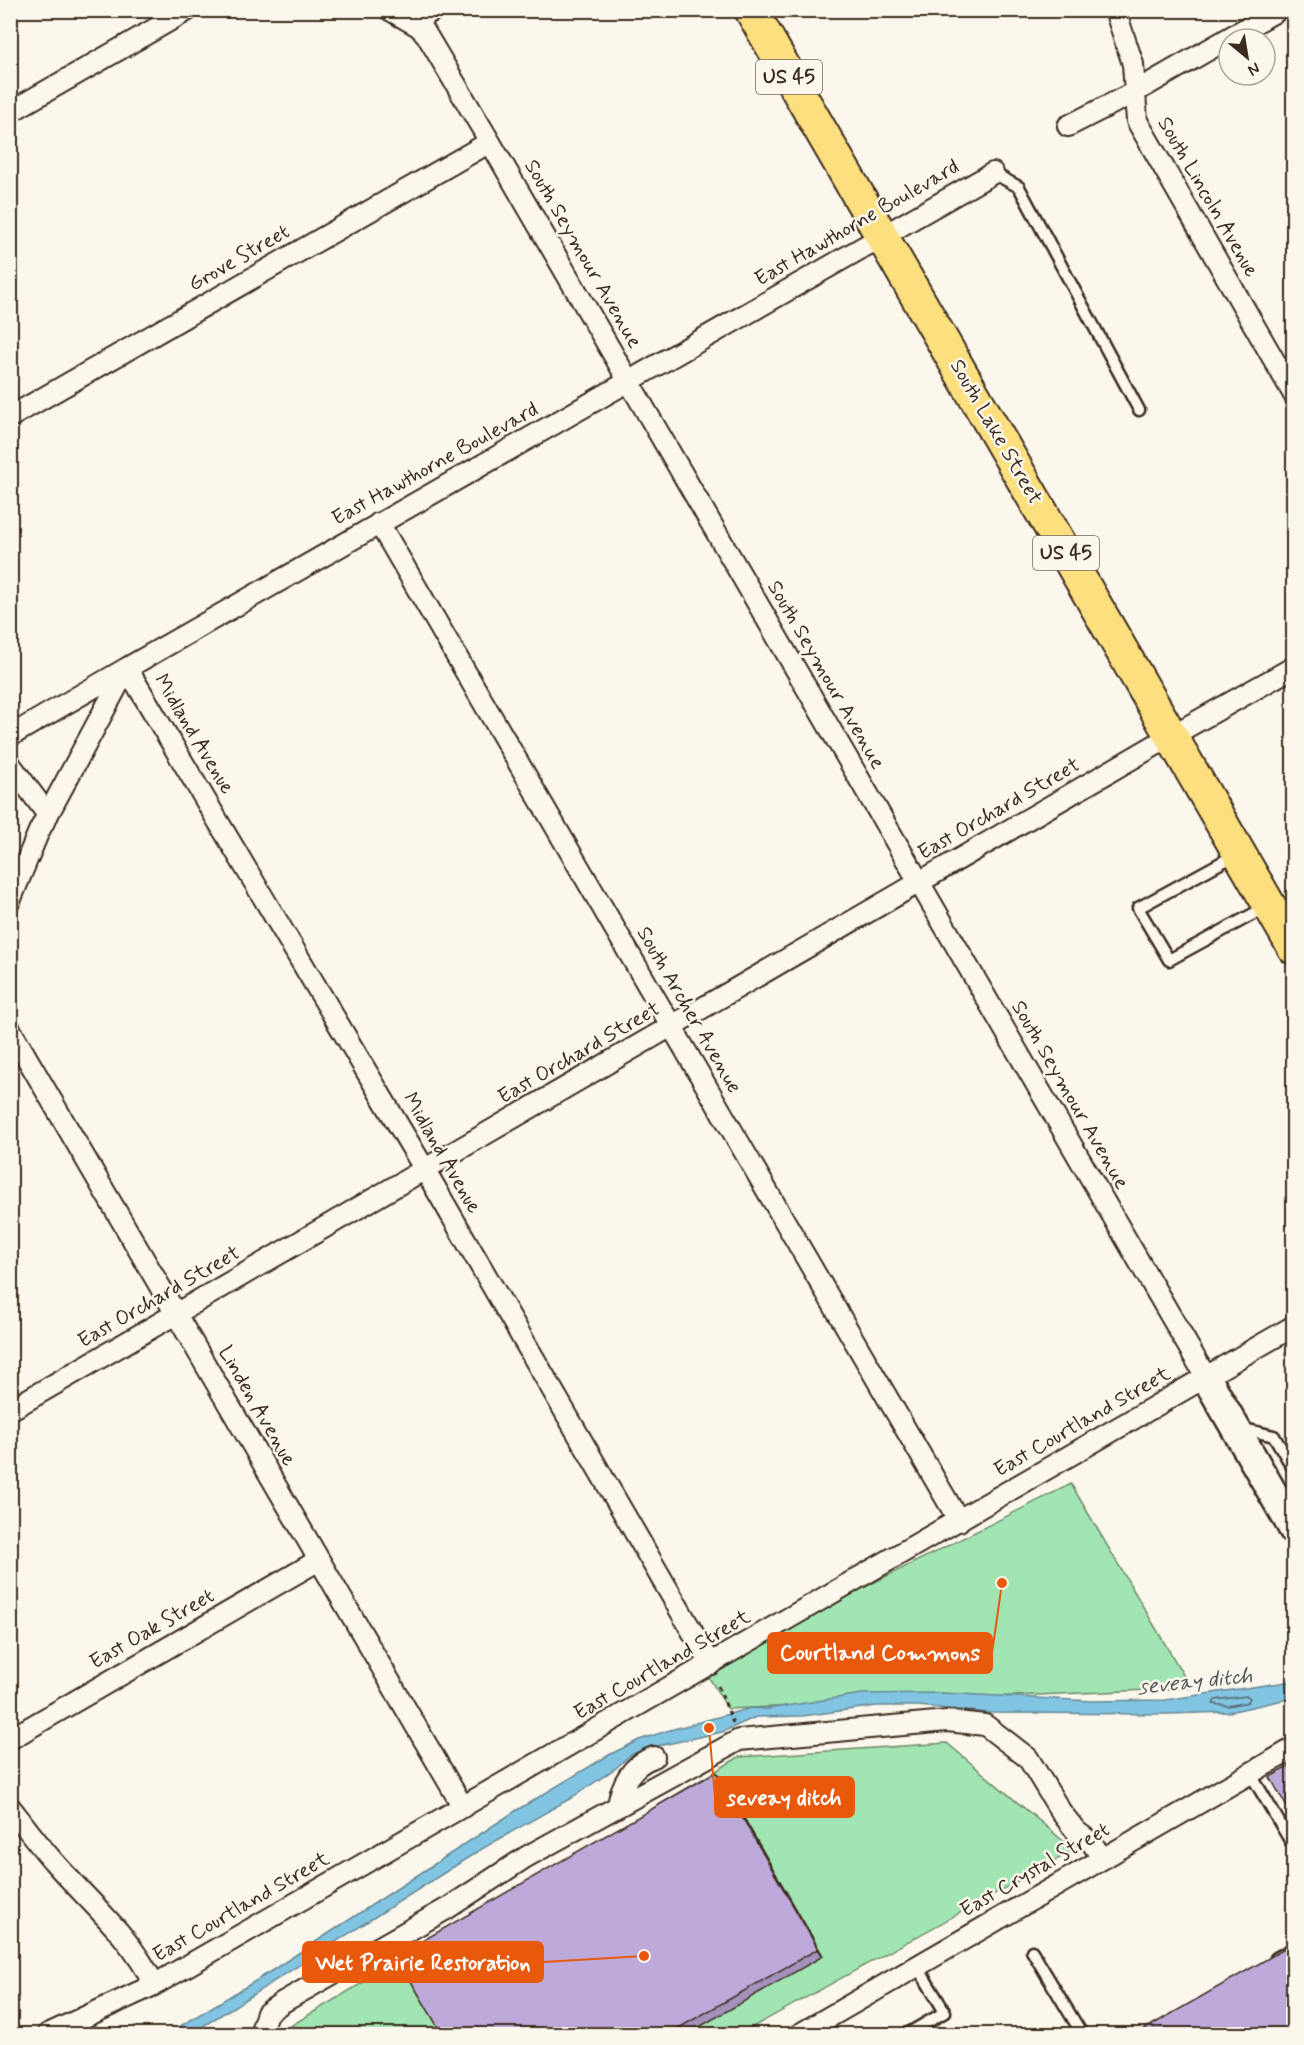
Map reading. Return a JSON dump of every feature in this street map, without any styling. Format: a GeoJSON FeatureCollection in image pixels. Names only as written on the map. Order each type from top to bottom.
{"type":"FeatureCollection","features":[{"type":"Feature","properties":{"kind":"main road","name":"South Lake Street"},"geometry":{"type":"LineString","coordinates":[[761,14],[882,235],[1293,948]]}},
{"type":"Feature","properties":{"kind":"street"},"geometry":{"type":"LineString","coordinates":[[10,112],[188,10]]}},
{"type":"Feature","properties":{"kind":"street","name":"South Seymour Avenue"},"geometry":{"type":"LineString","coordinates":[[390,10],[418,26],[426,34],[1206,1377]]}},
{"type":"Feature","properties":{"kind":"street","name":"South Lincoln Avenue"},"geometry":{"type":"LineString","coordinates":[[1115,10],[1133,64],[1133,93],[1137,121],[1293,395]]}},
{"type":"Feature","properties":{"kind":"street"},"geometry":{"type":"LineString","coordinates":[[1068,126],[1133,93],[1278,10]]}},
{"type":"Feature","properties":{"kind":"street","name":"Grove Street"},"geometry":{"type":"LineString","coordinates":[[10,417],[490,142]]}},
{"type":"Feature","properties":{"kind":"street","name":"East Hawthorne Boulevard"},"geometry":{"type":"LineString","coordinates":[[10,736],[882,235],[993,174]]}},
{"type":"Feature","properties":{"kind":"street","name":"South Archer Avenue"},"geometry":{"type":"LineString","coordinates":[[379,523],[958,1521]]}},
{"type":"Feature","properties":{"kind":"street"},"geometry":{"type":"LineString","coordinates":[[10,901],[48,814],[128,668]]}},
{"type":"Feature","properties":{"kind":"street","name":"Midland Avenue"},"geometry":{"type":"LineString","coordinates":[[128,668],[425,1170],[711,1664]]}},
{"type":"Feature","properties":{"kind":"street","name":"East Orchard Street"},"geometry":{"type":"LineString","coordinates":[[10,1410],[920,884],[1171,736],[1293,668]]}},
{"type":"Feature","properties":{"kind":"street"},"geometry":{"type":"LineString","coordinates":[[10,764],[48,814]]}},
{"type":"Feature","properties":{"kind":"street","name":"Linden Avenue"},"geometry":{"type":"LineString","coordinates":[[10,1029],[463,1807]]}},
{"type":"Feature","properties":{"kind":"street","name":"East Courtland Street"},"geometry":{"type":"LineString","coordinates":[[48,2034],[154,1985],[1293,1326]]}},
{"type":"Feature","properties":{"kind":"street"},"geometry":{"type":"LineString","coordinates":[[1206,1377],[1293,1526]]}},
{"type":"Feature","properties":{"kind":"street","name":"East Oak Street"},"geometry":{"type":"LineString","coordinates":[[10,1739],[319,1560]]}},
{"type":"Feature","properties":{"kind":"street"},"geometry":{"type":"LineString","coordinates":[[260,2034],[267,2013],[282,2002],[448,1908],[526,1857],[739,1740],[947,1721],[986,1725],[1028,1758],[1061,1812],[1076,1831],[1092,1843],[1102,1858]]}},
{"type":"Feature","properties":{"kind":"street","name":"East Crystal Street"},"geometry":{"type":"LineString","coordinates":[[800,2034],[1293,1748]]}},
{"type":"Feature","properties":{"kind":"street"},"geometry":{"type":"LineString","coordinates":[[618,1806],[620,1789],[630,1774],[645,1760],[654,1756]]}},
{"type":"Feature","properties":{"kind":"street"},"geometry":{"type":"LineString","coordinates":[[10,1807],[54,1862],[95,1905],[139,1958],[154,1985]]}},
{"type":"Feature","properties":{"kind":"lane"},"geometry":{"type":"LineString","coordinates":[[418,26],[442,10]]}},
{"type":"Feature","properties":{"kind":"lane"},"geometry":{"type":"LineString","coordinates":[[993,174],[1019,188],[1139,410]]}},
{"type":"Feature","properties":{"kind":"lane"},"geometry":{"type":"LineString","coordinates":[[1239,854],[1138,908],[1169,960],[1269,906]]}},
{"type":"Feature","properties":{"kind":"lane"},"geometry":{"type":"LineString","coordinates":[[1234,1427],[1274,1436],[1293,1470]]}},
{"type":"Feature","properties":{"kind":"lane"},"geometry":{"type":"LineString","coordinates":[[1250,1773],[1293,1846]]}},
{"type":"Feature","properties":{"kind":"lane"},"geometry":{"type":"LineString","coordinates":[[1263,1965],[1293,1948]]}},
{"type":"Feature","properties":{"kind":"lane"},"geometry":{"type":"LineString","coordinates":[[1032,1951],[1082,2034]]}},
{"type":"Feature","properties":{"kind":"lane"},"geometry":{"type":"LineString","coordinates":[[907,2034],[945,2012],[918,1966]]}},
{"type":"Feature","properties":{"kind":"path"},"geometry":{"type":"LineString","coordinates":[[718,1686],[739,1740]]}},
{"type":"Feature","properties":{"kind":"green space"},"geometry":{"type":"Polygon","coordinates":[[[1071,1484],[1191,1688],[728,1709],[703,1668],[1071,1484]]]}},
{"type":"Feature","properties":{"kind":"green space"},"geometry":{"type":"Polygon","coordinates":[[[947,1743],[1074,1850],[740,2034],[277,2034],[739,1757],[947,1743]]]}},
{"type":"Feature","properties":{"kind":"water"},"geometry":{"type":"Polygon","coordinates":[[[1293,1681],[1293,1698],[1229,1712],[991,1713],[918,1706],[877,1706],[802,1716],[756,1717],[722,1732],[649,1748],[630,1755],[616,1768],[571,1798],[480,1850],[191,2034],[167,2034],[262,1977],[517,1810],[609,1755],[639,1740],[670,1730],[751,1708],[767,1709],[862,1694],[942,1693],[1091,1701],[1165,1700],[1293,1681]]]}},
{"type":"Feature","properties":{"kind":"building"},"geometry":{"type":"Polygon","coordinates":[[[1293,1764],[1293,1818],[1270,1777],[1293,1764]]]}},
{"type":"Feature","properties":{"kind":"building"},"geometry":{"type":"Polygon","coordinates":[[[716,1772],[818,1949],[668,2034],[442,2034],[396,1956],[716,1772]]]}},
{"type":"Feature","properties":{"kind":"building"},"geometry":{"type":"Polygon","coordinates":[[[1286,1948],[1293,1962],[1293,1988],[1291,1990],[1293,1994],[1293,2034],[1136,2034],[1286,1948]]]}},
{"type":"Feature","properties":{"kind":"place","name":"Courtland Commons"},"geometry":{"type":"Point","coordinates":[1002,1583]}},
{"type":"Feature","properties":{"kind":"place","name":"seveay ditch"},"geometry":{"type":"Point","coordinates":[709,1728]}},
{"type":"Feature","properties":{"kind":"place","name":"Wet Prairie Restoration"},"geometry":{"type":"Point","coordinates":[644,1956]}}]}
